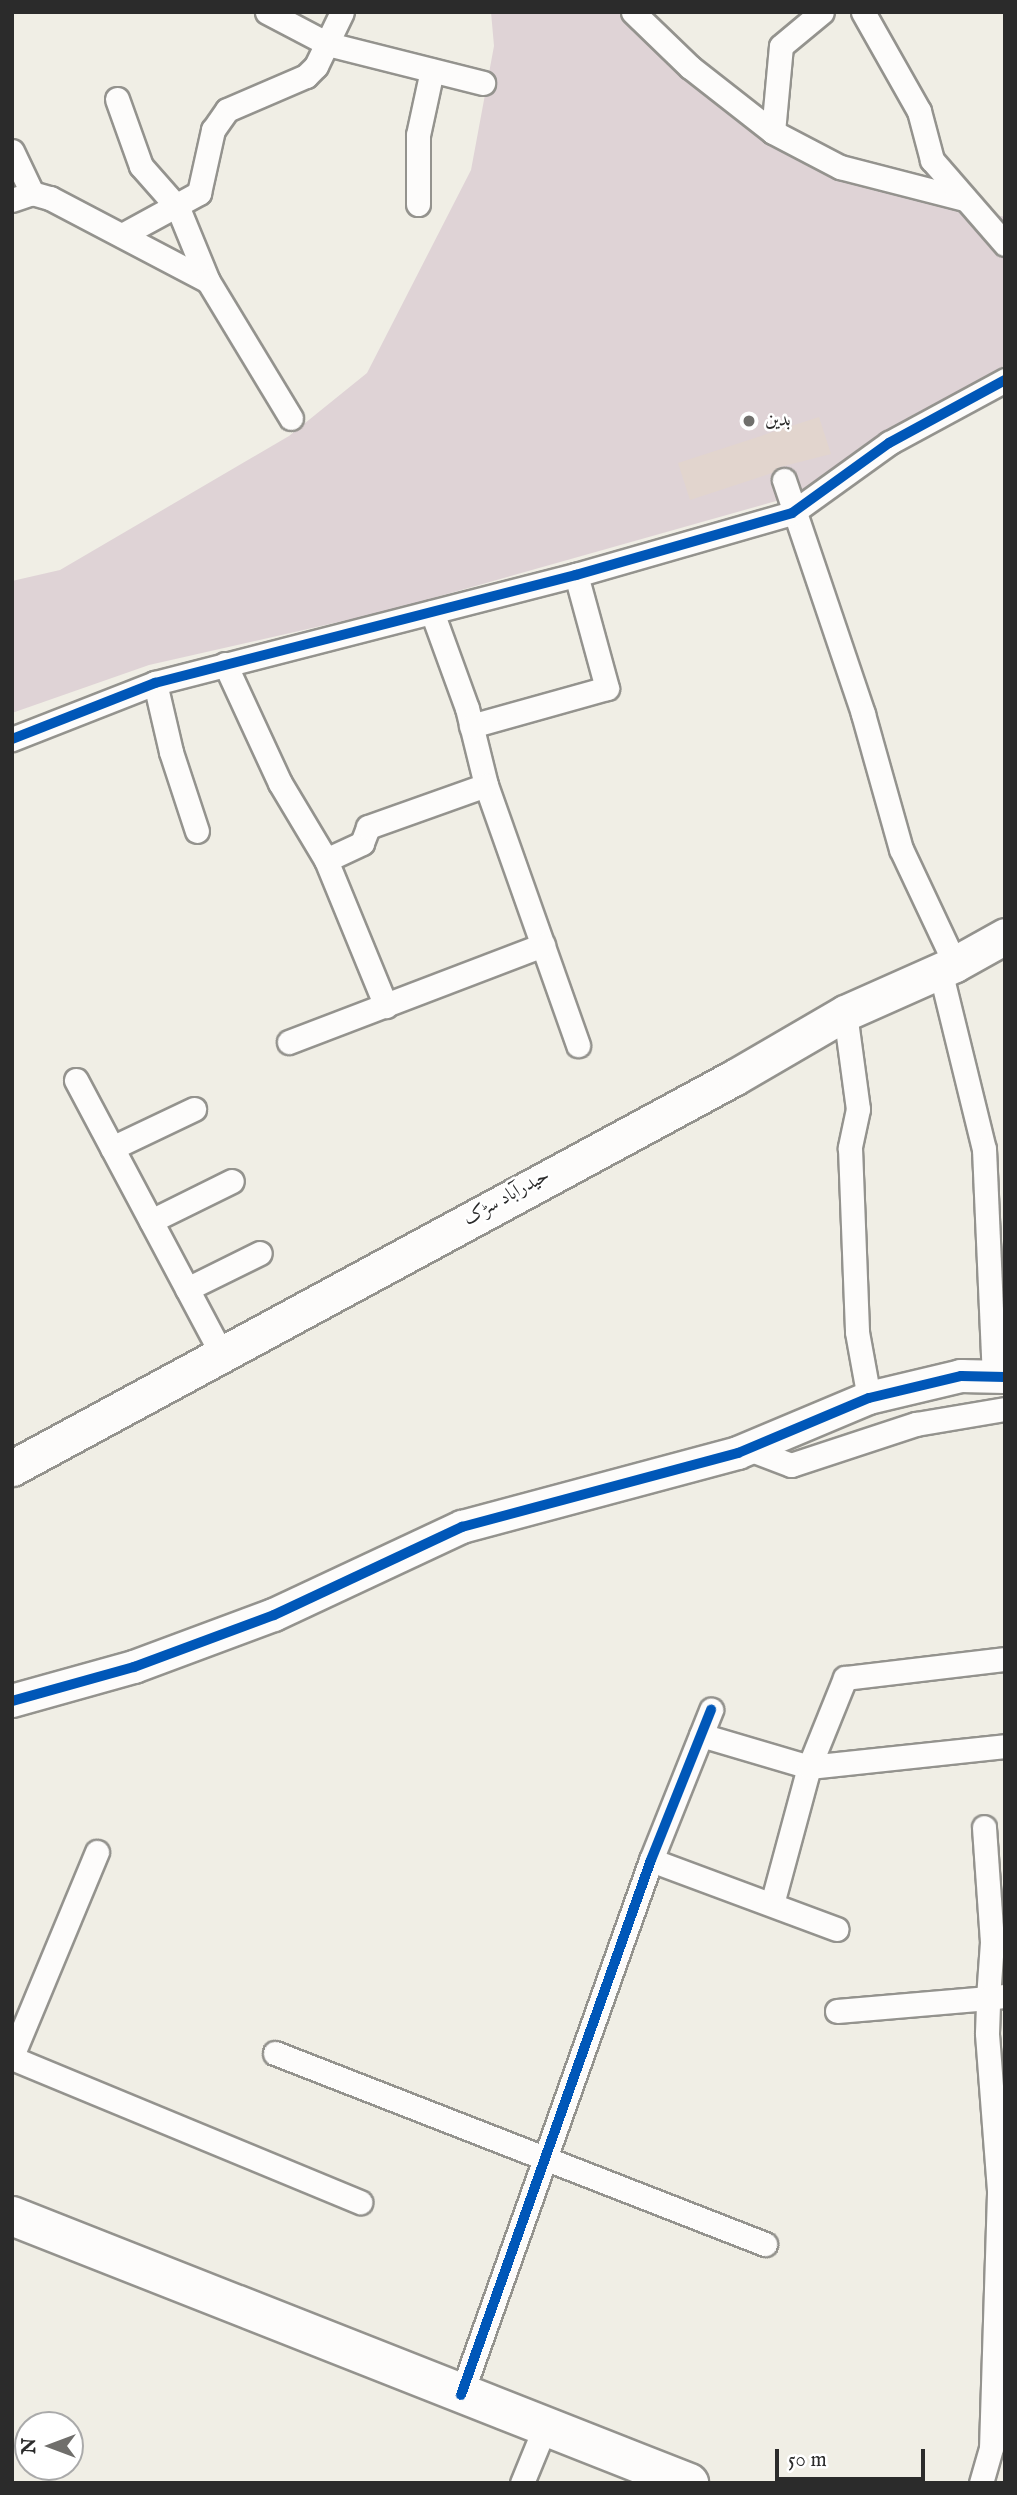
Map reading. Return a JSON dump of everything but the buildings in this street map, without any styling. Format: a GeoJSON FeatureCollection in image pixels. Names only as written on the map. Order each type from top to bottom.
{"type":"FeatureCollection","features":[{"type":"Feature","properties":{"kind":"highway"},"geometry":{"type":"LineString","coordinates":[[12,2216],[689,2483]]}},
{"type":"Feature","properties":{"kind":"main road","name":"حیدرآباد سڑک"},"geometry":{"type":"LineString","coordinates":[[12,1468],[734,1077],[845,1013],[948,967],[1005,936]]}},
{"type":"Feature","properties":{"kind":"street"},"geometry":{"type":"LineString","coordinates":[[267,12],[328,44],[483,83]]}},
{"type":"Feature","properties":{"kind":"street"},"geometry":{"type":"LineString","coordinates":[[122,235],[178,208],[199,193],[204,183],[213,130],[227,110],[306,76],[328,44],[342,12]]}},
{"type":"Feature","properties":{"kind":"street"},"geometry":{"type":"LineString","coordinates":[[634,12],[690,67],[773,132],[840,167],[965,199]]}},
{"type":"Feature","properties":{"kind":"street"},"geometry":{"type":"LineString","coordinates":[[773,132],[781,46],[822,12]]}},
{"type":"Feature","properties":{"kind":"street"},"geometry":{"type":"LineString","coordinates":[[863,12],[919,111],[932,160],[1005,244]]}},
{"type":"Feature","properties":{"kind":"street"},"geometry":{"type":"LineString","coordinates":[[418,204],[418,135],[432,70]]}},
{"type":"Feature","properties":{"kind":"street"},"geometry":{"type":"LineString","coordinates":[[117,99],[141,166],[178,208],[208,281],[291,418]]}},
{"type":"Feature","properties":{"kind":"street"},"geometry":{"type":"LineString","coordinates":[[12,151],[22,196],[122,235],[208,281]]}},
{"type":"Feature","properties":{"kind":"street"},"geometry":{"type":"LineString","coordinates":[[12,739],[155,683],[576,575],[792,513],[889,443],[1005,380]]}},
{"type":"Feature","properties":{"kind":"street"},"geometry":{"type":"LineString","coordinates":[[12,1701],[134,1667],[274,1615],[462,1527],[749,1448],[869,1398],[961,1376],[999,1376],[984,1149],[948,967],[901,849],[863,714],[792,513],[784,480]]}},
{"type":"Feature","properties":{"kind":"street"},"geometry":{"type":"LineString","coordinates":[[471,726],[607,688],[576,575]]}},
{"type":"Feature","properties":{"kind":"street"},"geometry":{"type":"LineString","coordinates":[[432,612],[471,726],[486,785],[578,1045]]}},
{"type":"Feature","properties":{"kind":"street"},"geometry":{"type":"LineString","coordinates":[[225,664],[279,783],[326,860],[386,1006]]}},
{"type":"Feature","properties":{"kind":"street"},"geometry":{"type":"LineString","coordinates":[[155,683],[171,752],[197,831]]}},
{"type":"Feature","properties":{"kind":"street"},"geometry":{"type":"LineString","coordinates":[[326,860],[362,843],[368,827],[486,785]]}},
{"type":"Feature","properties":{"kind":"street"},"geometry":{"type":"LineString","coordinates":[[289,1042],[543,945]]}},
{"type":"Feature","properties":{"kind":"street"},"geometry":{"type":"LineString","coordinates":[[845,1013],[858,1109],[850,1148],[857,1332],[869,1398]]}},
{"type":"Feature","properties":{"kind":"street"},"geometry":{"type":"LineString","coordinates":[[76,1080],[222,1355]]}},
{"type":"Feature","properties":{"kind":"street"},"geometry":{"type":"LineString","coordinates":[[112,1148],[194,1108]]}},
{"type":"Feature","properties":{"kind":"street"},"geometry":{"type":"LineString","coordinates":[[151,1221],[232,1181]]}},
{"type":"Feature","properties":{"kind":"street"},"geometry":{"type":"LineString","coordinates":[[187,1289],[260,1253]]}},
{"type":"Feature","properties":{"kind":"street"},"geometry":{"type":"LineString","coordinates":[[749,1448],[791,1465],[916,1424],[1005,1409]]}},
{"type":"Feature","properties":{"kind":"street"},"geometry":{"type":"LineString","coordinates":[[772,1904],[809,1767],[845,1678],[1005,1659]]}},
{"type":"Feature","properties":{"kind":"street"},"geometry":{"type":"LineString","coordinates":[[461,2395],[651,1860],[711,1710]]}},
{"type":"Feature","properties":{"kind":"street"},"geometry":{"type":"LineString","coordinates":[[701,1734],[809,1767],[1005,1746]]}},
{"type":"Feature","properties":{"kind":"street"},"geometry":{"type":"LineString","coordinates":[[981,2483],[991,2448],[1002,2191],[996,1997],[998,1941],[984,1827]]}},
{"type":"Feature","properties":{"kind":"street"},"geometry":{"type":"LineString","coordinates":[[97,1852],[12,2057],[360,2202]]}},
{"type":"Feature","properties":{"kind":"street"},"geometry":{"type":"LineString","coordinates":[[651,1860],[838,1929]]}},
{"type":"Feature","properties":{"kind":"street"},"geometry":{"type":"LineString","coordinates":[[837,2011],[996,1997]]}},
{"type":"Feature","properties":{"kind":"street"},"geometry":{"type":"LineString","coordinates":[[275,2053],[765,2244]]}},
{"type":"Feature","properties":{"kind":"street"},"geometry":{"type":"LineString","coordinates":[[522,2483],[545,2427]]}},
{"type":"Feature","properties":{"kind":"shaded area"},"geometry":{"type":"Polygon","coordinates":[[[491,12],[625,12],[838,178],[1005,217],[1005,392],[801,494],[387,611],[149,665],[12,713],[12,581],[60,570],[289,436],[367,373],[471,170],[494,46],[491,12]]]}},
{"type":"Feature","properties":{"kind":"cycle path"},"geometry":{"type":"LineString","coordinates":[[12,739],[155,683],[576,575],[792,513],[889,443],[1005,380]]}},
{"type":"Feature","properties":{"kind":"cycle path"},"geometry":{"type":"LineString","coordinates":[[12,1701],[134,1667],[274,1615],[462,1527],[738,1453],[869,1398],[961,1376],[1005,1377]]}},
{"type":"Feature","properties":{"kind":"cycle path"},"geometry":{"type":"LineString","coordinates":[[461,2395],[651,1860],[711,1710]]}},
{"type":"Feature","properties":{"kind":"place","name":"بدين"},"geometry":{"type":"Point","coordinates":[749,421]}}]}
